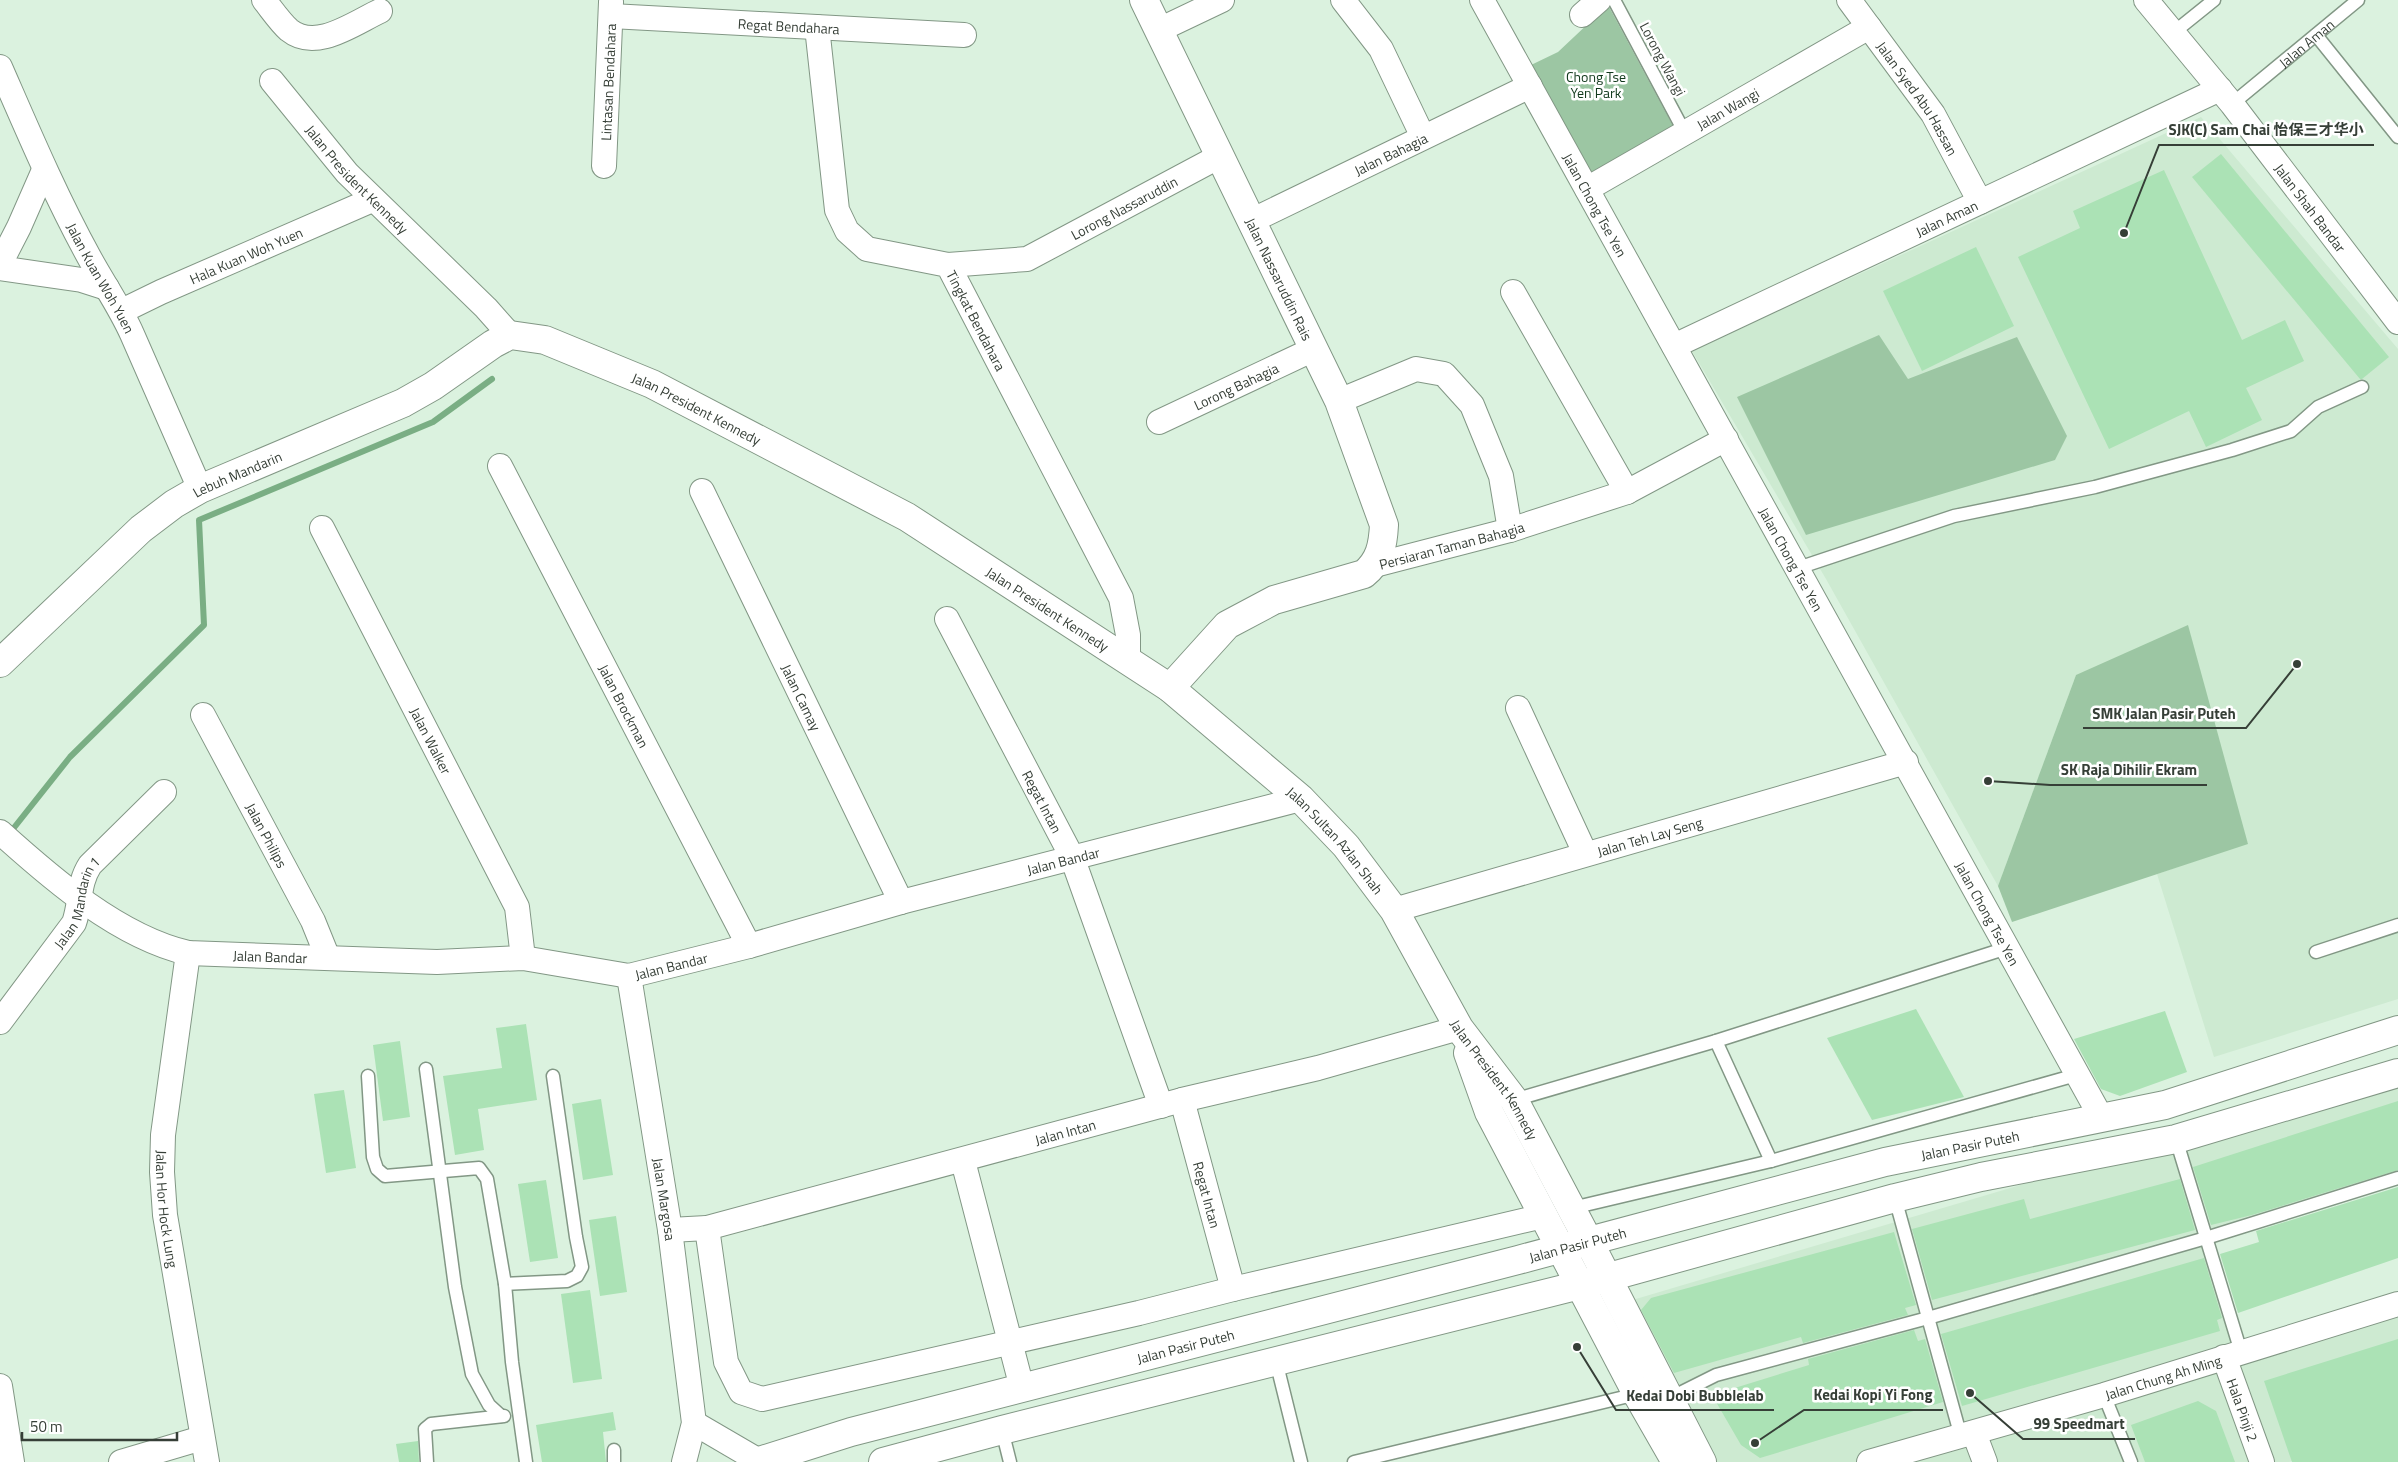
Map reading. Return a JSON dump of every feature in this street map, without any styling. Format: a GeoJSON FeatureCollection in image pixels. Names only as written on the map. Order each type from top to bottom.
{"type":"FeatureCollection","features":[{"type":"Feature","properties":{"kind":"main road","name":"Jalan Nassaruddin Rais"},"geometry":{"type":"LineString","coordinates":[[1144,0],[1339,401],[1384,525],[1383,542],[1376,565]]}},
{"type":"Feature","properties":{"kind":"main road","name":"Lebuh Mandarin"},"geometry":{"type":"LineString","coordinates":[[0,663],[141,529],[174,504],[200,489],[403,402],[433,386],[493,344],[510,335]]}},
{"type":"Feature","properties":{"kind":"main road","name":"Jalan President Kennedy"},"geometry":{"type":"LineString","coordinates":[[510,335],[545,340],[652,384],[890,508],[1170,688]]}},
{"type":"Feature","properties":{"kind":"main road","name":"Persiaran Taman Bahagia"},"geometry":{"type":"LineString","coordinates":[[1170,688],[1227,625],[1274,600],[1364,574],[1376,565]]}},
{"type":"Feature","properties":{"kind":"main road","name":"Jalan Sultan Azlan Shah"},"geometry":{"type":"LineString","coordinates":[[1170,688],[1301,799],[1346,846],[1394,910],[1459,1028]]}},
{"type":"Feature","properties":{"kind":"main road","name":"Jalan President Kennedy"},"geometry":{"type":"LineString","coordinates":[[1459,1028],[1514,1100],[1571,1208]]}},
{"type":"Feature","properties":{"kind":"main road","name":"Jalan President Kennedy"},"geometry":{"type":"LineString","coordinates":[[1459,1028],[1489,1112],[1543,1216]]}},
{"type":"Feature","properties":{"kind":"main road","name":"Jalan Pasir Puteh"},"geometry":{"type":"LineString","coordinates":[[758,1461],[852,1432],[1589,1242],[1886,1162],[2165,1104],[2398,1030]]}},
{"type":"Feature","properties":{"kind":"main road"},"geometry":{"type":"LineString","coordinates":[[883,1462],[1002,1430],[1608,1278],[1895,1198],[1981,1178],[2176,1139],[2398,1073]]}},
{"type":"Feature","properties":{"kind":"main road"},"geometry":{"type":"LineString","coordinates":[[1571,1208],[1702,1462]]}},
{"type":"Feature","properties":{"kind":"main road"},"geometry":{"type":"LineString","coordinates":[[1543,1216],[1637,1394],[1676,1462]]}},
{"type":"Feature","properties":{"kind":"street"},"geometry":{"type":"LineString","coordinates":[[264,0],[290,31],[309,40],[328,36],[380,10]]}},
{"type":"Feature","properties":{"kind":"street"},"geometry":{"type":"LineString","coordinates":[[1159,30],[1222,0]]}},
{"type":"Feature","properties":{"kind":"street"},"geometry":{"type":"LineString","coordinates":[[1343,0],[1381,49],[1423,137]]}},
{"type":"Feature","properties":{"kind":"street","name":"Jalan Chong Tse Yen"},"geometry":{"type":"LineString","coordinates":[[1482,0],[1906,762],[2076,1075],[2102,1118]]}},
{"type":"Feature","properties":{"kind":"street","name":"Jalan Syed Abu Hassan"},"geometry":{"type":"LineString","coordinates":[[1849,0],[1933,114],[1980,202]]}},
{"type":"Feature","properties":{"kind":"street","name":"Jalan Shah Bandar"},"geometry":{"type":"LineString","coordinates":[[2146,0],[2226,96],[2394,308]]}},
{"type":"Feature","properties":{"kind":"street","name":"Regat Bendahara"},"geometry":{"type":"LineString","coordinates":[[611,8],[817,27],[964,35]]}},
{"type":"Feature","properties":{"kind":"street","name":"Lintasan Bendahara"},"geometry":{"type":"LineString","coordinates":[[604,166],[611,8]]}},
{"type":"Feature","properties":{"kind":"street","name":"Tingkat Bendahara"},"geometry":{"type":"LineString","coordinates":[[817,27],[837,210],[848,232],[867,249],[948,266],[1121,598],[1128,635],[1128,661]]}},
{"type":"Feature","properties":{"kind":"street","name":"Jalan Wangi"},"geometry":{"type":"LineString","coordinates":[[1587,189],[1868,27]]}},
{"type":"Feature","properties":{"kind":"street","name":"Jalan Kuan Woh Yuen"},"geometry":{"type":"LineString","coordinates":[[0,67],[44,170],[107,288],[122,311],[200,489]]}},
{"type":"Feature","properties":{"kind":"street","name":"Jalan President Kennedy"},"geometry":{"type":"LineString","coordinates":[[272,81],[347,173],[372,200],[486,308],[510,335]]}},
{"type":"Feature","properties":{"kind":"street","name":"Jalan Bahagia"},"geometry":{"type":"LineString","coordinates":[[1251,221],[1530,86]]}},
{"type":"Feature","properties":{"kind":"street","name":"Jalan Aman"},"geometry":{"type":"LineString","coordinates":[[1674,346],[1980,202],[2226,96]]}},
{"type":"Feature","properties":{"kind":"street","name":"Lorong Nassaruddin"},"geometry":{"type":"LineString","coordinates":[[948,266],[1026,259],[1220,156]]}},
{"type":"Feature","properties":{"kind":"street"},"geometry":{"type":"LineString","coordinates":[[0,264],[19,227],[44,170]]}},
{"type":"Feature","properties":{"kind":"street","name":"Hala Kuan Woh Yuen"},"geometry":{"type":"LineString","coordinates":[[122,311],[161,292],[372,200]]}},
{"type":"Feature","properties":{"kind":"street"},"geometry":{"type":"LineString","coordinates":[[0,268],[53,275],[107,288]]}},
{"type":"Feature","properties":{"kind":"street"},"geometry":{"type":"LineString","coordinates":[[1513,292],[1627,492]]}},
{"type":"Feature","properties":{"kind":"street","name":"Lorong Bahagia"},"geometry":{"type":"LineString","coordinates":[[1159,422],[1314,349]]}},
{"type":"Feature","properties":{"kind":"street"},"geometry":{"type":"LineString","coordinates":[[1339,401],[1416,369],[1444,374],[1472,405],[1501,476],[1510,530]]}},
{"type":"Feature","properties":{"kind":"street","name":"Persiaran Taman Bahagia"},"geometry":{"type":"LineString","coordinates":[[1376,565],[1510,530],[1627,492],[1726,439]]}},
{"type":"Feature","properties":{"kind":"street","name":"Jalan Brockman"},"geometry":{"type":"LineString","coordinates":[[500,466],[749,946]]}},
{"type":"Feature","properties":{"kind":"street","name":"Jalan Camay"},"geometry":{"type":"LineString","coordinates":[[702,491],[901,902]]}},
{"type":"Feature","properties":{"kind":"street","name":"Jalan Walker"},"geometry":{"type":"LineString","coordinates":[[322,528],[517,907],[523,958]]}},
{"type":"Feature","properties":{"kind":"street","name":"Regat Intan"},"geometry":{"type":"LineString","coordinates":[[947,619],[1072,857],[1172,1103],[1233,1289]]}},
{"type":"Feature","properties":{"kind":"street"},"geometry":{"type":"LineString","coordinates":[[1518,708],[1585,853]]}},
{"type":"Feature","properties":{"kind":"street","name":"Jalan Philips"},"geometry":{"type":"LineString","coordinates":[[203,715],[313,921],[328,958]]}},
{"type":"Feature","properties":{"kind":"street","name":"Jalan Teh Lay Seng"},"geometry":{"type":"LineString","coordinates":[[1394,910],[1585,853],[1906,762]]}},
{"type":"Feature","properties":{"kind":"street","name":"Jalan Mandarin 1"},"geometry":{"type":"LineString","coordinates":[[0,1022],[74,923],[80,900],[83,875],[90,865],[164,792]]}},
{"type":"Feature","properties":{"kind":"street","name":"Jalan Bandar"},"geometry":{"type":"LineString","coordinates":[[8,840],[80,900],[151,941],[188,953],[438,962],[523,958],[629,976],[749,946],[901,902],[1301,799]]}},
{"type":"Feature","properties":{"kind":"street","name":"Jalan Hor Hock Lung"},"geometry":{"type":"LineString","coordinates":[[188,953],[164,1135],[162,1172],[165,1215],[207,1462]]}},
{"type":"Feature","properties":{"kind":"street","name":"Jalan Margosa"},"geometry":{"type":"LineString","coordinates":[[629,976],[670,1230],[694,1423]]}},
{"type":"Feature","properties":{"kind":"street","name":"Jalan Intan"},"geometry":{"type":"LineString","coordinates":[[670,1230],[707,1228],[963,1161],[1172,1103],[1318,1068],[1459,1028]]}},
{"type":"Feature","properties":{"kind":"street"},"geometry":{"type":"LineString","coordinates":[[963,1161],[1008,1343],[1022,1388]]}},
{"type":"Feature","properties":{"kind":"street"},"geometry":{"type":"LineString","coordinates":[[707,1228],[726,1362],[741,1392],[762,1399],[1139,1313],[1543,1216]]}},
{"type":"Feature","properties":{"kind":"street","name":"Jalan Chung Ah Ming"},"geometry":{"type":"LineString","coordinates":[[1879,1461],[2104,1395],[2398,1304]]}},
{"type":"Feature","properties":{"kind":"street","name":"Hala Pinji 2"},"geometry":{"type":"LineString","coordinates":[[2232,1354],[2262,1462]]}},
{"type":"Feature","properties":{"kind":"street"},"geometry":{"type":"LineString","coordinates":[[0,1386],[12,1462]]}},
{"type":"Feature","properties":{"kind":"street"},"geometry":{"type":"LineString","coordinates":[[684,1462],[694,1423],[758,1461]]}},
{"type":"Feature","properties":{"kind":"street"},"geometry":{"type":"LineString","coordinates":[[1967,1435],[1985,1462]]}},
{"type":"Feature","properties":{"kind":"street"},"geometry":{"type":"LineString","coordinates":[[121,1462],[202,1438]]}},
{"type":"Feature","properties":{"kind":"lane","name":"Lorong Wangi"},"geometry":{"type":"LineString","coordinates":[[1614,0],[1685,133]]}},
{"type":"Feature","properties":{"kind":"lane"},"geometry":{"type":"LineString","coordinates":[[2173,33],[2214,0]]}},
{"type":"Feature","properties":{"kind":"lane","name":"Jalan Aman"},"geometry":{"type":"LineString","coordinates":[[2226,96],[2316,35],[2358,0]]}},
{"type":"Feature","properties":{"kind":"lane"},"geometry":{"type":"LineString","coordinates":[[2316,35],[2398,137]]}},
{"type":"Feature","properties":{"kind":"lane"},"geometry":{"type":"LineString","coordinates":[[1798,568],[1954,516],[2095,486],[2232,450],[2291,431],[2318,406],[2362,387]]}},
{"type":"Feature","properties":{"kind":"lane"},"geometry":{"type":"LineString","coordinates":[[2316,952],[2398,926]]}},
{"type":"Feature","properties":{"kind":"lane"},"geometry":{"type":"LineString","coordinates":[[1514,1100],[1716,1041],[2007,948]]}},
{"type":"Feature","properties":{"kind":"lane"},"geometry":{"type":"LineString","coordinates":[[1716,1041],[1771,1161]]}},
{"type":"Feature","properties":{"kind":"lane"},"geometry":{"type":"LineString","coordinates":[[426,1069],[455,1287],[472,1374],[489,1405],[500,1416]]}},
{"type":"Feature","properties":{"kind":"lane"},"geometry":{"type":"LineString","coordinates":[[1543,1216],[1771,1161],[2076,1075]]}},
{"type":"Feature","properties":{"kind":"lane"},"geometry":{"type":"LineString","coordinates":[[368,1076],[374,1157],[377,1169],[385,1176],[479,1168],[488,1179],[504,1284],[526,1462]]}},
{"type":"Feature","properties":{"kind":"lane"},"geometry":{"type":"LineString","coordinates":[[504,1284],[567,1281],[577,1276],[582,1267],[576,1238],[553,1076]]}},
{"type":"Feature","properties":{"kind":"lane"},"geometry":{"type":"LineString","coordinates":[[2176,1139],[2206,1238],[2232,1354]]}},
{"type":"Feature","properties":{"kind":"lane"},"geometry":{"type":"LineString","coordinates":[[1670,1398],[1716,1375],[1928,1318],[2206,1238],[2398,1178]]}},
{"type":"Feature","properties":{"kind":"lane"},"geometry":{"type":"LineString","coordinates":[[1895,1198],[1928,1318],[1967,1435]]}},
{"type":"Feature","properties":{"kind":"lane"},"geometry":{"type":"LineString","coordinates":[[1276,1361],[1301,1462]]}},
{"type":"Feature","properties":{"kind":"lane"},"geometry":{"type":"LineString","coordinates":[[1354,1462],[1637,1394]]}},
{"type":"Feature","properties":{"kind":"lane"},"geometry":{"type":"LineString","coordinates":[[2104,1395],[2131,1462]]}},
{"type":"Feature","properties":{"kind":"lane"},"geometry":{"type":"LineString","coordinates":[[427,1462],[425,1429],[431,1424],[519,1414]]}},
{"type":"Feature","properties":{"kind":"lane"},"geometry":{"type":"LineString","coordinates":[[1002,1430],[1010,1462]]}},
{"type":"Feature","properties":{"kind":"shaded area"},"geometry":{"type":"Polygon","coordinates":[[[2201,117],[2398,349],[2398,999],[2214,1057],[2157,874],[2248,843],[2076,675],[1998,886],[1826,579],[1692,351],[2201,117]]]}},
{"type":"Feature","properties":{"kind":"shaded area"},"geometry":{"type":"Polygon","coordinates":[[[2398,1073],[2398,1175],[2209,1235],[2241,1349],[2398,1303],[2398,1431],[2289,1462],[1700,1462],[1619,1304],[2398,1073]]]}},
{"type":"Feature","properties":{"kind":"green space","name":"Chong Tse Yen Park"},"geometry":{"type":"Polygon","coordinates":[[[1608,5],[1673,126],[1591,175],[1531,65],[1558,52],[1608,5]]]}},
{"type":"Feature","properties":{"kind":"green space"},"geometry":{"type":"Polygon","coordinates":[[[1879,335],[1908,379],[2017,337],[2067,436],[2055,460],[1806,535],[1737,397],[1879,335]]]}},
{"type":"Feature","properties":{"kind":"green space"},"geometry":{"type":"Polygon","coordinates":[[[2188,625],[2248,844],[2012,922],[1998,886],[2076,675],[2188,625]]]}},
{"type":"Feature","properties":{"kind":"building"},"geometry":{"type":"Polygon","coordinates":[[[2221,154],[2389,357],[2362,379],[2360,379],[2192,177],[2221,154]]]}},
{"type":"Feature","properties":{"kind":"building"},"geometry":{"type":"Polygon","coordinates":[[[2164,170],[2242,340],[2285,320],[2304,361],[2246,388],[2262,420],[2206,447],[2189,411],[2109,449],[2018,257],[2080,228],[2073,211],[2164,170]]]}},
{"type":"Feature","properties":{"kind":"building"},"geometry":{"type":"Polygon","coordinates":[[[1976,247],[2014,326],[1922,371],[1883,291],[1976,247]]]}},
{"type":"Feature","properties":{"kind":"building"},"geometry":{"type":"Polygon","coordinates":[[[1916,1009],[1964,1097],[1872,1120],[1827,1038],[1916,1009]]]}},
{"type":"Feature","properties":{"kind":"building"},"geometry":{"type":"Polygon","coordinates":[[[2165,1011],[2187,1072],[2120,1096],[2101,1089],[2074,1039],[2165,1011]]]}},
{"type":"Feature","properties":{"kind":"building"},"geometry":{"type":"Polygon","coordinates":[[[526,1024],[537,1100],[478,1109],[484,1150],[455,1155],[443,1076],[502,1068],[496,1028],[526,1024]]]}},
{"type":"Feature","properties":{"kind":"building"},"geometry":{"type":"Polygon","coordinates":[[[400,1041],[410,1117],[383,1121],[373,1045],[400,1041]]]}},
{"type":"Feature","properties":{"kind":"building"},"geometry":{"type":"Polygon","coordinates":[[[344,1090],[356,1168],[326,1173],[314,1094],[344,1090]]]}},
{"type":"Feature","properties":{"kind":"building"},"geometry":{"type":"Polygon","coordinates":[[[601,1099],[613,1175],[583,1180],[572,1104],[601,1099]]]}},
{"type":"Feature","properties":{"kind":"building"},"geometry":{"type":"Polygon","coordinates":[[[2398,1101],[2398,1170],[2252,1215],[2211,1225],[2193,1167],[2398,1101]]]}},
{"type":"Feature","properties":{"kind":"building"},"geometry":{"type":"Polygon","coordinates":[[[2180,1179],[2195,1230],[1932,1300],[1912,1229],[2024,1199],[2030,1219],[2180,1179]]]}},
{"type":"Feature","properties":{"kind":"building"},"geometry":{"type":"Polygon","coordinates":[[[546,1180],[558,1258],[530,1262],[518,1184],[546,1180]]]}},
{"type":"Feature","properties":{"kind":"building"},"geometry":{"type":"Polygon","coordinates":[[[2398,1187],[2398,1258],[2238,1313],[2220,1254],[2259,1242],[2256,1231],[2398,1187]]]}},
{"type":"Feature","properties":{"kind":"building"},"geometry":{"type":"Polygon","coordinates":[[[616,1216],[627,1292],[600,1296],[589,1220],[616,1216]]]}},
{"type":"Feature","properties":{"kind":"building"},"geometry":{"type":"Polygon","coordinates":[[[1894,1232],[1916,1305],[1905,1308],[1908,1315],[1803,1343],[1801,1337],[1674,1373],[1641,1310],[1651,1298],[1894,1232]]]}},
{"type":"Feature","properties":{"kind":"building"},"geometry":{"type":"Polygon","coordinates":[[[2204,1258],[2222,1318],[2217,1320],[2220,1331],[1962,1406],[1941,1334],[2204,1258]]]}},
{"type":"Feature","properties":{"kind":"building"},"geometry":{"type":"Polygon","coordinates":[[[590,1290],[602,1379],[573,1383],[561,1294],[590,1290]]]}},
{"type":"Feature","properties":{"kind":"building"},"geometry":{"type":"Polygon","coordinates":[[[1914,1330],[1918,1341],[1925,1339],[1943,1402],[1760,1458],[1741,1445],[1712,1395],[1809,1365],[1808,1359],[1914,1330]]]}},
{"type":"Feature","properties":{"kind":"building"},"geometry":{"type":"Polygon","coordinates":[[[2398,1339],[2398,1462],[2292,1462],[2264,1381],[2398,1339]]]}},
{"type":"Feature","properties":{"kind":"building"},"geometry":{"type":"Polygon","coordinates":[[[2198,1401],[2216,1411],[2235,1462],[2145,1462],[2131,1425],[2198,1401]]]}},
{"type":"Feature","properties":{"kind":"building"},"geometry":{"type":"Polygon","coordinates":[[[613,1412],[616,1430],[603,1432],[606,1462],[542,1462],[536,1425],[613,1412]]]}},
{"type":"Feature","properties":{"kind":"building"},"geometry":{"type":"Polygon","coordinates":[[[418,1441],[419,1462],[399,1462],[396,1444],[418,1441]]]}},
{"type":"Feature","properties":{"kind":"waterway"},"geometry":{"type":"LineString","coordinates":[[9,834],[70,757],[204,625],[199,520],[433,422],[492,379]]}},
{"type":"Feature","properties":{"kind":"place","name":"SJK(C) Sam Chai 怡保三才华小"},"geometry":{"type":"Point","coordinates":[2124,233]}},
{"type":"Feature","properties":{"kind":"place","name":"SMK Jalan Pasir Puteh"},"geometry":{"type":"Point","coordinates":[2297,664]}},
{"type":"Feature","properties":{"kind":"place","name":"SK Raja Dihilir Ekram"},"geometry":{"type":"Point","coordinates":[1988,781]}},
{"type":"Feature","properties":{"kind":"place","name":"Kedai Dobi Bubblelab"},"geometry":{"type":"Point","coordinates":[1577,1347]}},
{"type":"Feature","properties":{"kind":"place","name":"99 Speedmart"},"geometry":{"type":"Point","coordinates":[1970,1393]}},
{"type":"Feature","properties":{"kind":"place","name":"Kedai Kopi Yi Fong"},"geometry":{"type":"Point","coordinates":[1755,1443]}}]}
